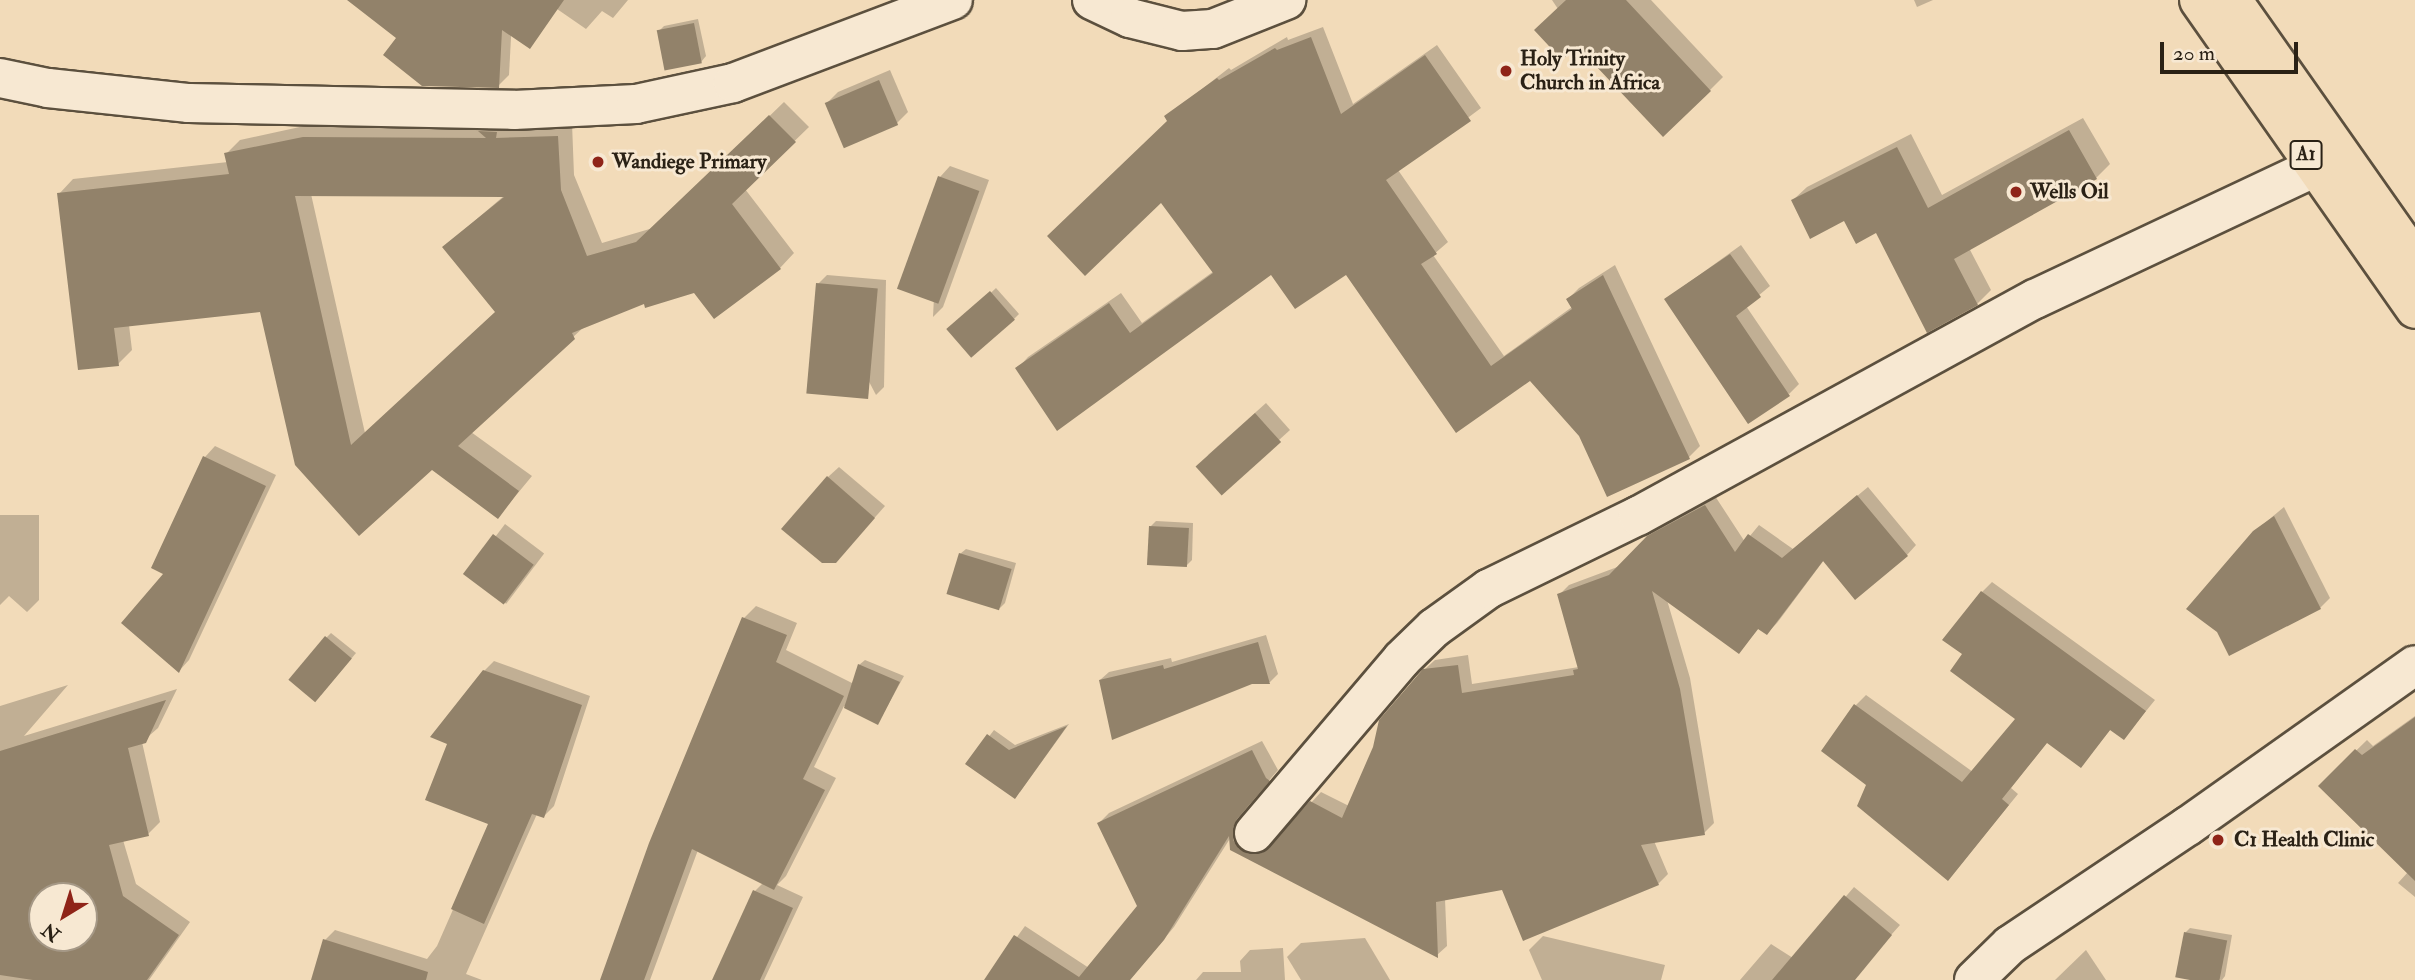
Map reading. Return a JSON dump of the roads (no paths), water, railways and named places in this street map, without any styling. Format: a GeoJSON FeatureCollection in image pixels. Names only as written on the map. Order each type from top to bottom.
{"type":"FeatureCollection","features":[{"type":"Feature","properties":{"kind":"highway","name":"A1"},"geometry":{"type":"LineString","coordinates":[[2199,0],[2415,309]]}},
{"type":"Feature","properties":{"kind":"highway","name":"A1"},"geometry":{"type":"LineString","coordinates":[[2232,0],[2415,261]]}},
{"type":"Feature","properties":{"kind":"street"},"geometry":{"type":"LineString","coordinates":[[0,78],[48,88],[189,103],[514,110],[636,104],[733,83],[953,0]]}},
{"type":"Feature","properties":{"kind":"street"},"geometry":{"type":"LineString","coordinates":[[1092,0],[1129,18],[1182,31],[1213,29],[1286,0]]}},
{"type":"Feature","properties":{"kind":"street"},"geometry":{"type":"LineString","coordinates":[[1254,833],[1402,659],[1434,628],[1488,589],[1638,516],[2035,299],[2315,167]]}},
{"type":"Feature","properties":{"kind":"street"},"geometry":{"type":"LineString","coordinates":[[1974,980],[2010,944],[2188,826],[2415,665]]}},
{"type":"Feature","properties":{"kind":"place","name":"Holy Trinity Church in Africa"},"geometry":{"type":"Point","coordinates":[1506,71]}},
{"type":"Feature","properties":{"kind":"place","name":"Wandiege Primary"},"geometry":{"type":"Point","coordinates":[598,162]}},
{"type":"Feature","properties":{"kind":"place","name":"Wells Oil"},"geometry":{"type":"Point","coordinates":[2016,192]}},
{"type":"Feature","properties":{"kind":"place","name":"C1 Health Clinic"},"geometry":{"type":"Point","coordinates":[2218,840]}}]}
